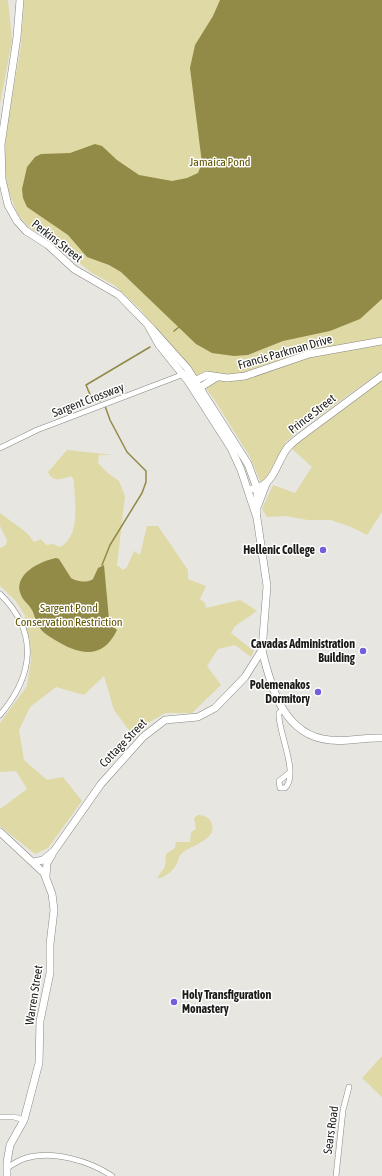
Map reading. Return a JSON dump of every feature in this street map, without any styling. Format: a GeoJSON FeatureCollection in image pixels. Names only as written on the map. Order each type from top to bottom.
{"type":"FeatureCollection","features":[{"type":"Feature","properties":{"kind":"main road","name":"Perkins Street"},"geometry":{"type":"LineString","coordinates":[[20,0],[17,37],[2,123],[1,169],[8,205],[17,221],[26,231],[48,245],[74,269],[118,296],[149,327],[154,330],[186,367],[192,382]]}},
{"type":"Feature","properties":{"kind":"main road","name":"Perkins Street"},"geometry":{"type":"LineString","coordinates":[[149,327],[159,345],[192,382],[244,457],[257,488],[257,518]]}},
{"type":"Feature","properties":{"kind":"main road","name":"Francis Parkman Drive"},"geometry":{"type":"LineString","coordinates":[[192,382],[208,375],[217,377],[244,376],[309,354],[382,341]]}},
{"type":"Feature","properties":{"kind":"main road","name":"Prince Street"},"geometry":{"type":"LineString","coordinates":[[258,505],[266,484],[289,446],[382,376]]}},
{"type":"Feature","properties":{"kind":"main road"},"geometry":{"type":"LineString","coordinates":[[197,389],[217,377]]}},
{"type":"Feature","properties":{"kind":"main road","name":"Perkins Street"},"geometry":{"type":"LineString","coordinates":[[197,389],[233,451],[248,489],[257,518],[262,554]]}},
{"type":"Feature","properties":{"kind":"main road"},"geometry":{"type":"LineString","coordinates":[[248,489],[257,488],[266,484]]}},
{"type":"Feature","properties":{"kind":"main road","name":"Cottage Street"},"geometry":{"type":"LineString","coordinates":[[46,876],[47,863],[101,784],[143,737],[165,720],[198,717],[215,708],[245,677],[262,650],[267,586],[262,554]]}},
{"type":"Feature","properties":{"kind":"main road"},"geometry":{"type":"LineString","coordinates":[[262,650],[283,709],[289,720],[297,728],[314,737],[337,740],[382,738]]}},
{"type":"Feature","properties":{"kind":"main road","name":"Warren Street"},"geometry":{"type":"LineString","coordinates":[[0,832],[34,862],[46,876],[54,907],[50,944],[50,973],[40,1021],[40,1060],[24,1120],[10,1145],[7,1176]]}},
{"type":"Feature","properties":{"kind":"main road","name":"Cottage Street"},"geometry":{"type":"LineString","coordinates":[[34,862],[43,860],[54,852]]}},
{"type":"Feature","properties":{"kind":"main road"},"geometry":{"type":"LineString","coordinates":[[0,1174],[7,1168]]}},
{"type":"Feature","properties":{"kind":"street","name":"Sargent Crossway"},"geometry":{"type":"LineString","coordinates":[[0,448],[37,430],[184,374]]}},
{"type":"Feature","properties":{"kind":"street"},"geometry":{"type":"LineString","coordinates":[[0,594],[10,605],[21,622],[26,636],[28,652],[23,680],[13,698],[0,715]]}},
{"type":"Feature","properties":{"kind":"street"},"geometry":{"type":"LineString","coordinates":[[283,709],[279,713],[279,723],[288,752],[289,773]]}},
{"type":"Feature","properties":{"kind":"street","name":"Sears Road"},"geometry":{"type":"LineString","coordinates":[[336,1176],[343,1110],[349,1087]]}},
{"type":"Feature","properties":{"kind":"street"},"geometry":{"type":"LineString","coordinates":[[0,1117],[14,1117],[24,1120]]}},
{"type":"Feature","properties":{"kind":"street"},"geometry":{"type":"LineString","coordinates":[[7,1168],[25,1158],[54,1156],[95,1166],[112,1176]]}},
{"type":"Feature","properties":{"kind":"green space"},"geometry":{"type":"Polygon","coordinates":[[[0,0],[8,0],[12,40],[0,104],[0,0]]]}},
{"type":"Feature","properties":{"kind":"green space","name":"Jamaica Pond"},"geometry":{"type":"Polygon","coordinates":[[[24,0],[382,0],[382,371],[298,431],[286,442],[271,475],[261,483],[250,457],[214,399],[190,368],[167,344],[140,309],[114,285],[92,273],[54,243],[30,228],[18,215],[8,190],[4,165],[6,133],[21,45],[24,0]]]}},
{"type":"Feature","properties":{"kind":"green space"},"geometry":{"type":"Polygon","coordinates":[[[382,380],[382,512],[367,535],[351,527],[331,520],[308,520],[285,516],[267,517],[262,509],[273,485],[295,493],[312,467],[291,448],[382,380]]]}},
{"type":"Feature","properties":{"kind":"green space","name":"Sargent Pond Conservation Restriction"},"geometry":{"type":"Polygon","coordinates":[[[67,450],[113,455],[99,455],[98,463],[119,481],[125,496],[117,565],[123,570],[127,567],[134,551],[140,555],[147,526],[158,526],[188,570],[188,579],[206,586],[200,599],[205,603],[206,608],[240,600],[257,611],[235,626],[231,633],[254,651],[251,657],[235,645],[218,649],[207,666],[221,685],[192,713],[165,713],[131,733],[114,710],[104,676],[84,695],[56,687],[30,707],[19,730],[24,760],[47,780],[63,777],[82,801],[48,848],[35,854],[0,826],[0,809],[27,789],[16,771],[0,772],[0,723],[27,686],[31,660],[30,639],[23,618],[26,617],[15,600],[0,586],[0,548],[6,545],[7,540],[0,526],[0,513],[27,533],[34,542],[41,539],[46,545],[53,544],[60,547],[67,541],[74,526],[74,480],[71,476],[55,479],[52,478],[48,472],[67,450]]]}},
{"type":"Feature","properties":{"kind":"green space"},"geometry":{"type":"Polygon","coordinates":[[[198,815],[202,815],[210,820],[213,828],[211,833],[208,837],[182,853],[177,864],[169,873],[157,878],[165,867],[166,854],[175,848],[176,842],[190,842],[191,832],[196,829],[194,818],[198,815]]]}},
{"type":"Feature","properties":{"kind":"green space"},"geometry":{"type":"Polygon","coordinates":[[[382,1056],[382,1097],[362,1078],[382,1056]]]}},
{"type":"Feature","properties":{"kind":"shaded area","name":"Jamaica Pond"},"geometry":{"type":"Polygon","coordinates":[[[220,0],[382,0],[382,299],[360,319],[330,331],[283,341],[248,355],[234,356],[212,353],[196,344],[121,272],[109,265],[87,257],[68,235],[27,207],[23,198],[22,189],[27,167],[35,157],[41,154],[70,153],[95,144],[102,146],[117,160],[139,175],[172,181],[187,178],[198,173],[202,163],[190,68],[195,45],[213,16],[220,0]]]}},
{"type":"Feature","properties":{"kind":"shaded area"},"geometry":{"type":"Polygon","coordinates":[[[56,558],[59,559],[71,578],[79,581],[88,581],[93,579],[98,568],[104,565],[109,619],[111,625],[117,630],[111,640],[98,650],[90,652],[73,649],[46,634],[38,625],[32,610],[21,595],[19,588],[20,581],[24,575],[29,570],[43,562],[56,558]]]}},
{"type":"Feature","properties":{"kind":"waterway"},"geometry":{"type":"LineString","coordinates":[[174,331],[179,327]]}},
{"type":"Feature","properties":{"kind":"waterway"},"geometry":{"type":"LineString","coordinates":[[100,401],[91,397],[86,385],[150,347]]}},
{"type":"Feature","properties":{"kind":"waterway"},"geometry":{"type":"LineString","coordinates":[[102,565],[110,545],[142,493],[146,482],[146,471],[127,452],[110,420],[105,406]]}},
{"type":"Feature","properties":{"kind":"place","name":"Hellenic College"},"geometry":{"type":"Point","coordinates":[323,550]}},
{"type":"Feature","properties":{"kind":"place","name":"Cavadas Administration Building"},"geometry":{"type":"Point","coordinates":[363,651]}},
{"type":"Feature","properties":{"kind":"place","name":"Polemenakos Dormitory"},"geometry":{"type":"Point","coordinates":[318,692]}},
{"type":"Feature","properties":{"kind":"place","name":"Holy Transfiguration Monastery"},"geometry":{"type":"Point","coordinates":[174,1002]}}]}
